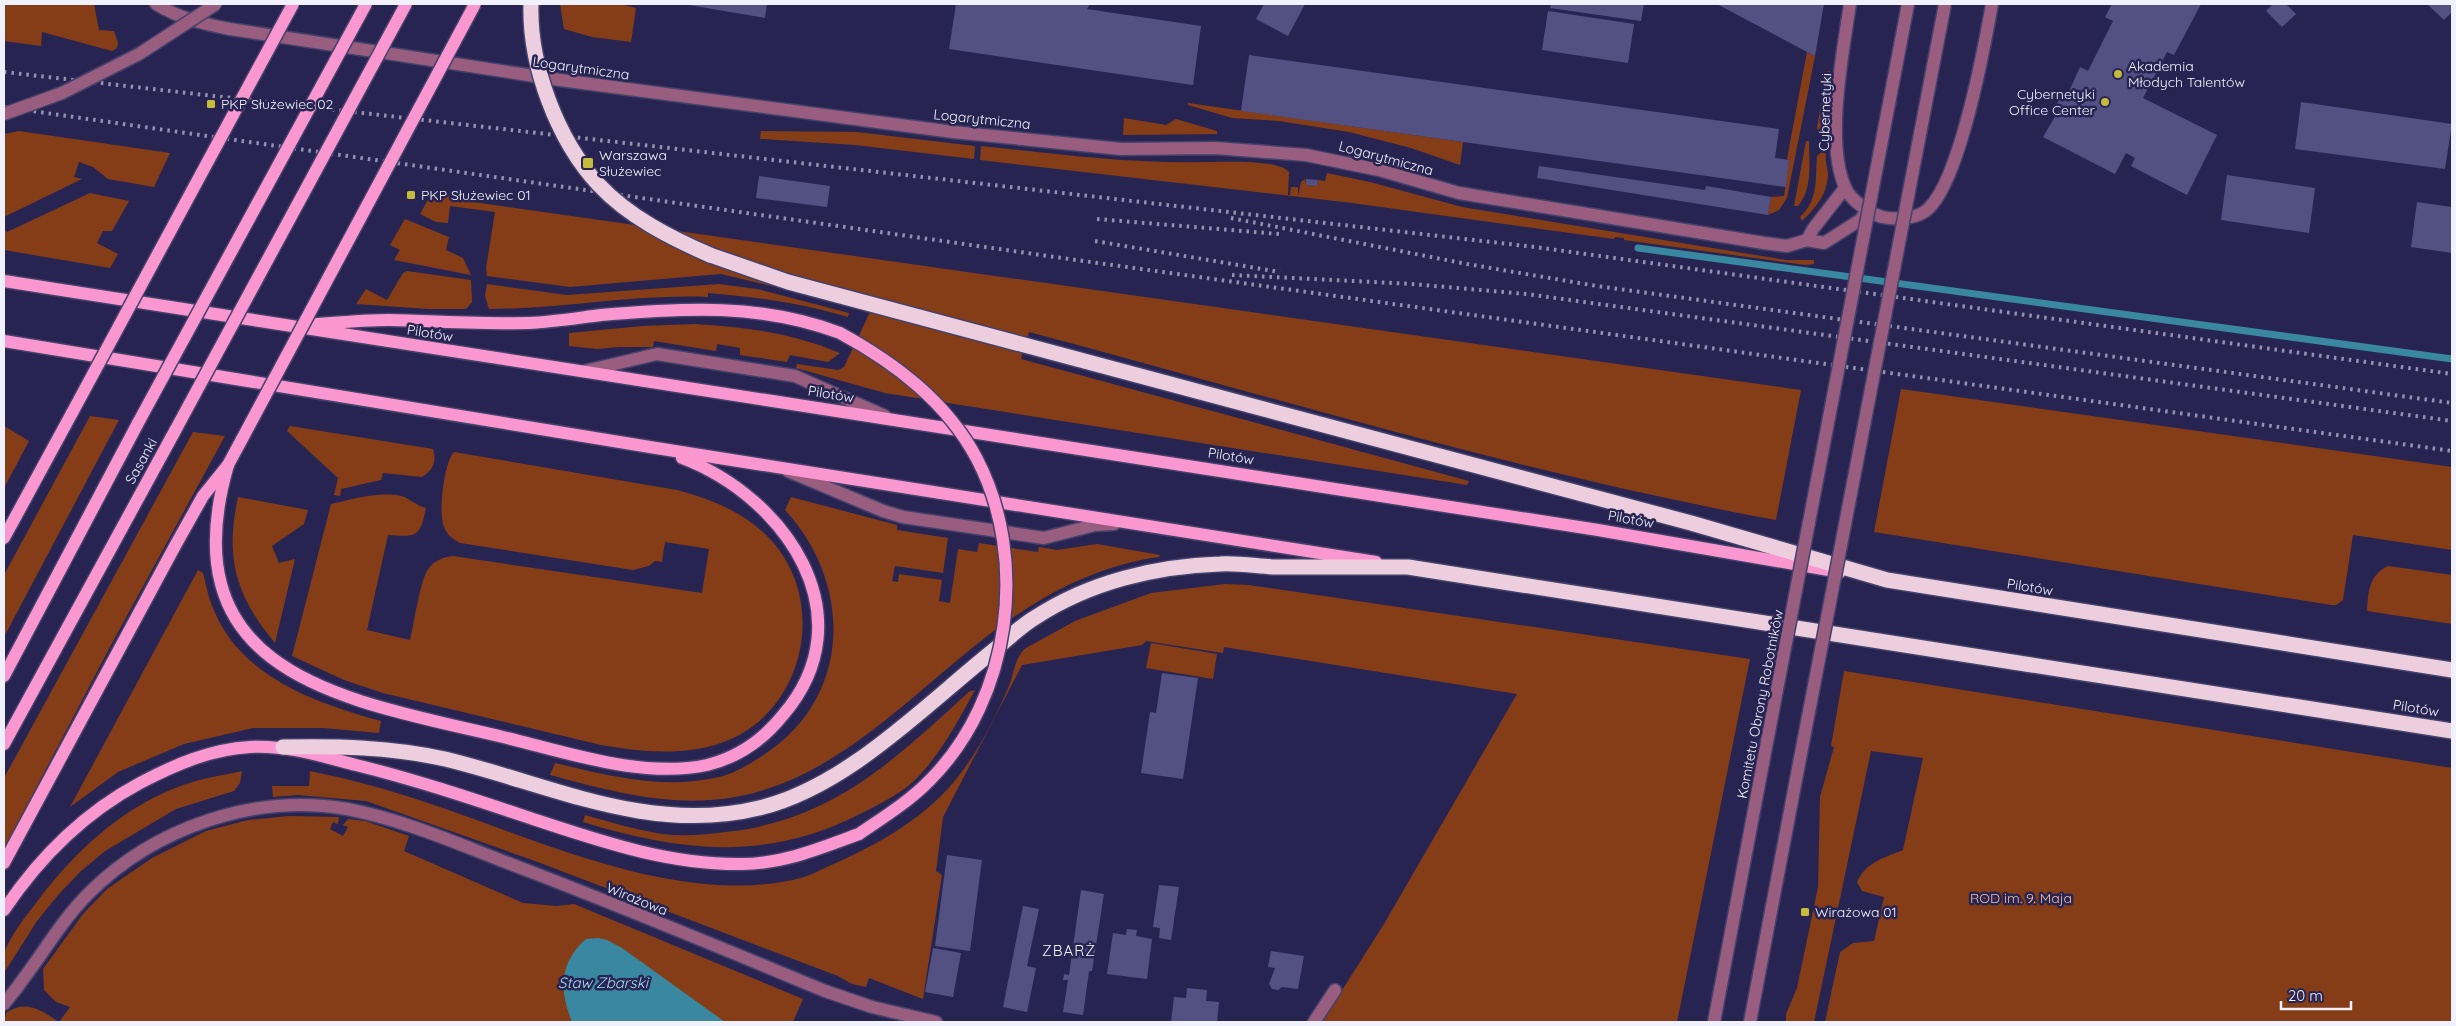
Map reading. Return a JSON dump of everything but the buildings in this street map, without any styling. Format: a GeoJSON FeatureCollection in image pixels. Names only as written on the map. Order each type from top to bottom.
{"type":"FeatureCollection","features":[{"type":"Feature","properties":{"kind":"highway"},"geometry":{"type":"LineString","coordinates":[[532,4],[533,39],[539,74],[564,132],[598,184],[640,218],[674,239],[710,255],[788,282],[1691,523],[1886,580]]}},
{"type":"Feature","properties":{"kind":"highway"},"geometry":{"type":"LineString","coordinates":[[282,747],[342,746],[384,748],[445,759],[571,797],[669,816],[713,815],[758,808],[797,796],[847,768],[1034,618],[1070,598],[1117,579],[1185,566],[1222,564],[1272,567],[1408,567]]}},
{"type":"Feature","properties":{"kind":"highway","name":"Pilotów"},"geometry":{"type":"LineString","coordinates":[[1408,567],[2452,731]]}},
{"type":"Feature","properties":{"kind":"highway","name":"Pilotów"},"geometry":{"type":"LineString","coordinates":[[1886,580],[2452,670]]}},
{"type":"Feature","properties":{"kind":"main road"},"geometry":{"type":"LineString","coordinates":[[4,538],[293,4]]}},
{"type":"Feature","properties":{"kind":"main road","name":"Sasanki"},"geometry":{"type":"LineString","coordinates":[[4,676],[138,423],[366,4]]}},
{"type":"Feature","properties":{"kind":"main road","name":"Sasanki"},"geometry":{"type":"LineString","coordinates":[[4,744],[406,4]]}},
{"type":"Feature","properties":{"kind":"main road"},"geometry":{"type":"LineString","coordinates":[[4,863],[174,546],[203,496],[228,464],[242,439],[475,4]]}},
{"type":"Feature","properties":{"kind":"main road","name":"Pilotów"},"geometry":{"type":"LineString","coordinates":[[4,281],[281,326],[1598,530],[1886,580]]}},
{"type":"Feature","properties":{"kind":"main road"},"geometry":{"type":"LineString","coordinates":[[4,910],[61,841],[82,820],[121,793],[170,767],[211,753],[248,747],[282,747],[414,780],[624,849],[686,860],[742,864],[784,860],[859,834],[901,806],[932,779],[967,730],[981,703],[998,652],[1005,614],[1007,584],[1004,552],[992,500],[977,459],[938,406],[907,376],[867,348],[840,333],[800,319],[773,314],[719,309],[602,315],[530,323],[436,323],[388,320],[281,326]]}},
{"type":"Feature","properties":{"kind":"main road","name":"Pilotów"},"geometry":{"type":"LineString","coordinates":[[4,341],[779,468],[1408,567]]}},
{"type":"Feature","properties":{"kind":"main road"},"geometry":{"type":"LineString","coordinates":[[228,464],[215,527],[217,560],[226,599],[246,635],[259,649],[285,669],[331,691],[372,706],[620,765],[671,768],[706,765],[738,754],[767,735],[794,703],[812,668],[819,628],[815,592],[805,564],[793,544],[757,504],[709,470],[656,448]]}},
{"type":"Feature","properties":{"kind":"street","name":"Logarytmiczna"},"geometry":{"type":"LineString","coordinates":[[156,4],[170,12],[203,24],[230,29],[560,80],[953,132],[1121,149],[1216,148],[1306,155],[1379,170],[1459,193],[1764,244],[1786,246],[1807,240],[1824,242],[1860,220],[1868,210]]}},
{"type":"Feature","properties":{"kind":"street"},"geometry":{"type":"LineString","coordinates":[[4,114],[62,93],[139,54],[216,4]]}},
{"type":"Feature","properties":{"kind":"street","name":"Cybernetyki"},"geometry":{"type":"LineString","coordinates":[[1845,188],[1836,145],[1839,88],[1850,4]]}},
{"type":"Feature","properties":{"kind":"street","name":"Komitetu Obrony Robotników"},"geometry":{"type":"LineString","coordinates":[[1714,1022],[1908,4]]}},
{"type":"Feature","properties":{"kind":"street"},"geometry":{"type":"LineString","coordinates":[[1750,1022],[1945,4]]}},
{"type":"Feature","properties":{"kind":"street"},"geometry":{"type":"LineString","coordinates":[[1807,240],[1813,229],[1845,188],[1868,210],[1886,218],[1903,218],[1919,214],[1930,208],[1950,171],[1964,125],[1982,63],[1992,4]]}},
{"type":"Feature","properties":{"kind":"street"},"geometry":{"type":"LineString","coordinates":[[582,372],[657,354],[795,376],[894,420]]}},
{"type":"Feature","properties":{"kind":"street"},"geometry":{"type":"LineString","coordinates":[[779,468],[883,511],[903,517],[1044,538],[1101,524],[1130,523]]}},
{"type":"Feature","properties":{"kind":"street","name":"Wirażowa"},"geometry":{"type":"LineString","coordinates":[[4,1004],[69,914],[97,885],[136,854],[162,839],[218,817],[269,807],[327,806],[366,813],[470,849],[825,991],[872,1007],[936,1022]]}},
{"type":"Feature","properties":{"kind":"street"},"geometry":{"type":"LineString","coordinates":[[1314,1022],[1335,990]]}},
{"type":"Feature","properties":{"kind":"green space"},"geometry":{"type":"Polygon","coordinates":[[[4,4],[94,4],[99,30],[114,31],[118,43],[117,48],[112,51],[42,32],[41,46],[4,41],[4,4]]]}},
{"type":"Feature","properties":{"kind":"green space"},"geometry":{"type":"Polygon","coordinates":[[[560,4],[620,4],[636,8],[631,42],[592,37],[564,29],[560,4]]]}},
{"type":"Feature","properties":{"kind":"green space"},"geometry":{"type":"Polygon","coordinates":[[[1807,52],[1815,56],[1787,198],[1779,210],[1768,215],[1771,197],[1784,196],[1789,160],[1787,159],[1807,52]]]}},
{"type":"Feature","properties":{"kind":"green space"},"geometry":{"type":"Polygon","coordinates":[[[1827,71],[1830,71],[1825,139],[1819,135],[1817,128],[1827,71]]]}},
{"type":"Feature","properties":{"kind":"green space"},"geometry":{"type":"Polygon","coordinates":[[[1188,103],[1463,142],[1460,165],[1411,148],[1349,132],[1279,121],[1232,118],[1188,105],[1188,103]]]}},
{"type":"Feature","properties":{"kind":"green space"},"geometry":{"type":"Polygon","coordinates":[[[1124,118],[1166,125],[1176,119],[1217,131],[1217,134],[1123,135],[1124,118]]]}},
{"type":"Feature","properties":{"kind":"green space"},"geometry":{"type":"Polygon","coordinates":[[[19,131],[170,153],[154,187],[108,179],[93,167],[79,162],[74,177],[82,179],[4,217],[4,134],[19,131]]]}},
{"type":"Feature","properties":{"kind":"green space"},"geometry":{"type":"Polygon","coordinates":[[[761,131],[857,132],[975,146],[974,159],[855,145],[760,139],[761,131]]]}},
{"type":"Feature","properties":{"kind":"green space"},"geometry":{"type":"Polygon","coordinates":[[[1806,141],[1809,141],[1808,183],[1803,199],[1798,206],[1794,206],[1806,141]]]}},
{"type":"Feature","properties":{"kind":"green space"},"geometry":{"type":"Polygon","coordinates":[[[981,146],[1121,160],[1263,163],[1283,168],[1289,172],[1288,195],[1290,195],[1291,187],[1298,187],[1298,196],[1301,182],[1305,179],[1306,185],[1317,186],[1318,180],[1325,181],[1327,173],[1370,182],[1462,207],[1786,260],[1814,260],[1814,264],[1806,265],[1624,240],[1624,238],[1615,237],[1614,239],[1352,203],[980,160],[981,146]]]}},
{"type":"Feature","properties":{"kind":"green space"},"geometry":{"type":"Polygon","coordinates":[[[1822,152],[1826,154],[1828,173],[1826,187],[1812,211],[1802,221],[1800,217],[1810,203],[1815,189],[1817,156],[1822,152]]]}},
{"type":"Feature","properties":{"kind":"green space"},"geometry":{"type":"Polygon","coordinates":[[[433,191],[459,200],[1801,390],[1776,520],[1682,501],[1495,458],[1029,332],[1021,359],[1469,481],[1467,485],[885,393],[796,368],[797,364],[838,370],[844,367],[871,310],[721,274],[570,287],[487,276],[486,268],[495,212],[450,206],[448,223],[436,222],[420,214],[433,191]]]}},
{"type":"Feature","properties":{"kind":"green space"},"geometry":{"type":"Polygon","coordinates":[[[90,193],[129,201],[112,231],[103,231],[97,243],[118,254],[110,268],[4,250],[4,229],[7,232],[90,193]]]}},
{"type":"Feature","properties":{"kind":"green space"},"geometry":{"type":"Polygon","coordinates":[[[405,219],[449,237],[446,250],[463,258],[471,275],[394,260],[400,250],[390,245],[405,219]]]}},
{"type":"Feature","properties":{"kind":"green space"},"geometry":{"type":"Polygon","coordinates":[[[407,271],[471,280],[472,302],[466,309],[429,309],[356,304],[366,289],[387,300],[403,273],[407,271]]]}},
{"type":"Feature","properties":{"kind":"green space"},"geometry":{"type":"Polygon","coordinates":[[[487,284],[567,295],[719,284],[757,289],[849,313],[848,317],[779,301],[708,293],[708,297],[626,299],[544,307],[489,309],[485,296],[487,284]]]}},
{"type":"Feature","properties":{"kind":"green space"},"geometry":{"type":"Polygon","coordinates":[[[695,324],[769,332],[805,340],[840,353],[828,362],[790,355],[787,362],[740,355],[740,348],[717,344],[716,351],[654,341],[653,347],[597,349],[569,346],[569,333],[642,326],[695,324]]]}},
{"type":"Feature","properties":{"kind":"green space"},"geometry":{"type":"Polygon","coordinates":[[[1901,389],[2452,467],[2452,550],[2353,535],[2343,600],[2336,605],[2331,605],[1874,532],[1901,389]]]}},
{"type":"Feature","properties":{"kind":"green space"},"geometry":{"type":"Polygon","coordinates":[[[90,416],[119,420],[4,637],[4,575],[90,416]]]}},
{"type":"Feature","properties":{"kind":"green space"},"geometry":{"type":"Polygon","coordinates":[[[4,426],[29,441],[4,488],[4,426]]]}},
{"type":"Feature","properties":{"kind":"green space"},"geometry":{"type":"Polygon","coordinates":[[[290,426],[433,449],[434,462],[429,472],[422,477],[383,473],[381,480],[341,489],[340,496],[334,495],[338,478],[287,431],[290,426]]]}},
{"type":"Feature","properties":{"kind":"green space"},"geometry":{"type":"Polygon","coordinates":[[[193,432],[225,436],[111,645],[4,849],[4,778],[193,432]]]}},
{"type":"Feature","properties":{"kind":"green space"},"geometry":{"type":"Polygon","coordinates":[[[454,452],[677,490],[725,507],[757,527],[767,536],[787,562],[798,590],[803,621],[800,652],[790,681],[773,707],[750,728],[721,743],[692,750],[647,751],[601,745],[383,693],[344,680],[292,656],[331,504],[366,496],[384,494],[401,496],[426,508],[419,530],[415,534],[405,536],[388,535],[367,630],[410,640],[424,576],[438,560],[453,556],[702,593],[709,549],[665,542],[662,562],[655,561],[649,566],[633,570],[460,543],[445,530],[442,520],[443,488],[447,466],[454,452]]]}},
{"type":"Feature","properties":{"kind":"green space"},"geometry":{"type":"Polygon","coordinates":[[[238,497],[308,510],[304,524],[272,546],[279,563],[295,559],[275,643],[251,609],[242,592],[237,575],[233,557],[233,539],[238,497]]]}},
{"type":"Feature","properties":{"kind":"green space"},"geometry":{"type":"Polygon","coordinates":[[[791,497],[897,525],[897,530],[948,538],[943,573],[895,566],[892,581],[898,582],[899,574],[942,580],[939,601],[950,603],[958,549],[977,552],[979,543],[1038,552],[1039,547],[1057,550],[1097,544],[1160,555],[1159,557],[1108,569],[1059,589],[1029,607],[991,634],[880,724],[842,752],[801,775],[758,792],[710,800],[670,800],[610,790],[550,775],[555,763],[636,780],[657,782],[698,781],[725,776],[736,771],[762,756],[792,732],[813,704],[827,673],[833,640],[832,606],[823,572],[808,540],[785,510],[791,497]]]}},
{"type":"Feature","properties":{"kind":"green space"},"geometry":{"type":"Polygon","coordinates":[[[2388,566],[2452,575],[2452,624],[2367,611],[2369,591],[2373,579],[2388,566]]]}},
{"type":"Feature","properties":{"kind":"green space"},"geometry":{"type":"Polygon","coordinates":[[[198,570],[203,573],[210,599],[223,628],[239,650],[258,667],[304,695],[381,721],[379,733],[323,728],[253,728],[184,744],[118,772],[70,807],[198,570]]]}},
{"type":"Feature","properties":{"kind":"green space"},"geometry":{"type":"Polygon","coordinates":[[[1225,584],[1249,585],[1750,659],[1677,1022],[1322,1022],[1384,924],[1517,694],[1224,647],[1223,653],[1146,641],[1142,645],[1022,665],[990,727],[1009,686],[1017,660],[1026,648],[1075,621],[1151,593],[1225,584]]]}},
{"type":"Feature","properties":{"kind":"green space"},"geometry":{"type":"Polygon","coordinates":[[[1151,643],[1217,654],[1213,679],[1146,668],[1151,643]]]}},
{"type":"Feature","properties":{"kind":"green space","name":"ROD im. 9. Maja"},"geometry":{"type":"Polygon","coordinates":[[[1844,671],[2452,768],[2452,1022],[1825,1022],[1840,952],[1853,943],[1874,941],[1884,897],[1862,891],[1857,882],[1870,865],[1903,850],[1923,758],[1871,751],[1814,1022],[1786,1022],[1786,1014],[1797,988],[1818,887],[1820,797],[1834,747],[1831,746],[1844,671]]]}},
{"type":"Feature","properties":{"kind":"green space"},"geometry":{"type":"Polygon","coordinates":[[[975,690],[943,746],[913,782],[885,801],[827,829],[793,839],[758,845],[724,847],[655,840],[583,822],[585,815],[652,832],[689,835],[734,831],[771,824],[804,813],[863,781],[890,761],[970,691],[975,690]]]}},
{"type":"Feature","properties":{"kind":"green space"},"geometry":{"type":"Polygon","coordinates":[[[984,738],[943,817],[936,871],[942,875],[923,999],[869,978],[866,987],[852,984],[838,976],[535,861],[366,801],[298,795],[273,797],[272,786],[309,786],[310,771],[355,781],[428,803],[612,866],[660,877],[708,884],[755,885],[801,878],[869,847],[919,815],[943,794],[984,738]]]}},
{"type":"Feature","properties":{"kind":"green space"},"geometry":{"type":"Polygon","coordinates":[[[242,771],[240,783],[234,791],[176,809],[105,851],[81,871],[37,921],[4,973],[4,952],[19,926],[67,865],[102,832],[142,804],[163,793],[207,778],[242,771]]]}},
{"type":"Feature","properties":{"kind":"green space"},"geometry":{"type":"Polygon","coordinates":[[[289,816],[339,817],[338,824],[333,822],[330,829],[343,836],[348,827],[343,825],[348,819],[365,821],[409,836],[404,851],[523,903],[556,906],[574,904],[803,999],[793,1022],[59,1022],[70,1007],[56,1002],[44,990],[43,969],[83,914],[107,889],[152,858],[206,831],[248,820],[289,816]]]}},
{"type":"Feature","properties":{"kind":"green space"},"geometry":{"type":"Polygon","coordinates":[[[20,1007],[27,1007],[40,1010],[59,1022],[4,1022],[6,1013],[20,1007]]]}},
{"type":"Feature","properties":{"kind":"water","name":"Staw Zbarski"},"geometry":{"type":"Polygon","coordinates":[[[598,938],[607,940],[622,948],[725,1022],[572,1022],[565,999],[564,977],[566,967],[577,948],[586,939],[598,938]]]}},
{"type":"Feature","properties":{"kind":"waterway"},"geometry":{"type":"LineString","coordinates":[[1638,248],[2452,359]]}},
{"type":"Feature","properties":{"kind":"railway"},"geometry":{"type":"LineString","coordinates":[[4,72],[1535,247],[2452,374]]}},
{"type":"Feature","properties":{"kind":"railway"},"geometry":{"type":"LineString","coordinates":[[4,107],[1062,258],[2452,451]]}},
{"type":"Feature","properties":{"kind":"railway"},"geometry":{"type":"LineString","coordinates":[[1231,218],[1467,264],[1597,286],[2452,403]]}},
{"type":"Feature","properties":{"kind":"railway"},"geometry":{"type":"LineString","coordinates":[[1097,219],[1279,234]]}},
{"type":"Feature","properties":{"kind":"railway"},"geometry":{"type":"LineString","coordinates":[[1095,241],[1280,272]]}},
{"type":"Feature","properties":{"kind":"railway"},"geometry":{"type":"LineString","coordinates":[[1232,275],[1412,284],[1526,294],[2452,421]]}},
{"type":"Feature","properties":{"kind":"place","name":"Akademia Młodych Talentów"},"geometry":{"type":"Point","coordinates":[2118,74]}},
{"type":"Feature","properties":{"kind":"place","name":"Cybernetyki Office Center"},"geometry":{"type":"Point","coordinates":[2105,102]}},
{"type":"Feature","properties":{"kind":"place","name":"PKP Służewiec 02"},"geometry":{"type":"Point","coordinates":[211,104]}},
{"type":"Feature","properties":{"kind":"place","name":"Warszawa Służewiec"},"geometry":{"type":"Point","coordinates":[588,163]}},
{"type":"Feature","properties":{"kind":"place","name":"PKP Służewiec 01"},"geometry":{"type":"Point","coordinates":[411,195]}},
{"type":"Feature","properties":{"kind":"place","name":"Wirażowa 01"},"geometry":{"type":"Point","coordinates":[1805,912]}},
{"type":"Feature","properties":{"kind":"district","name":"ZBARŻ"},"geometry":{"type":"Point","coordinates":[1069,951]}}]}
